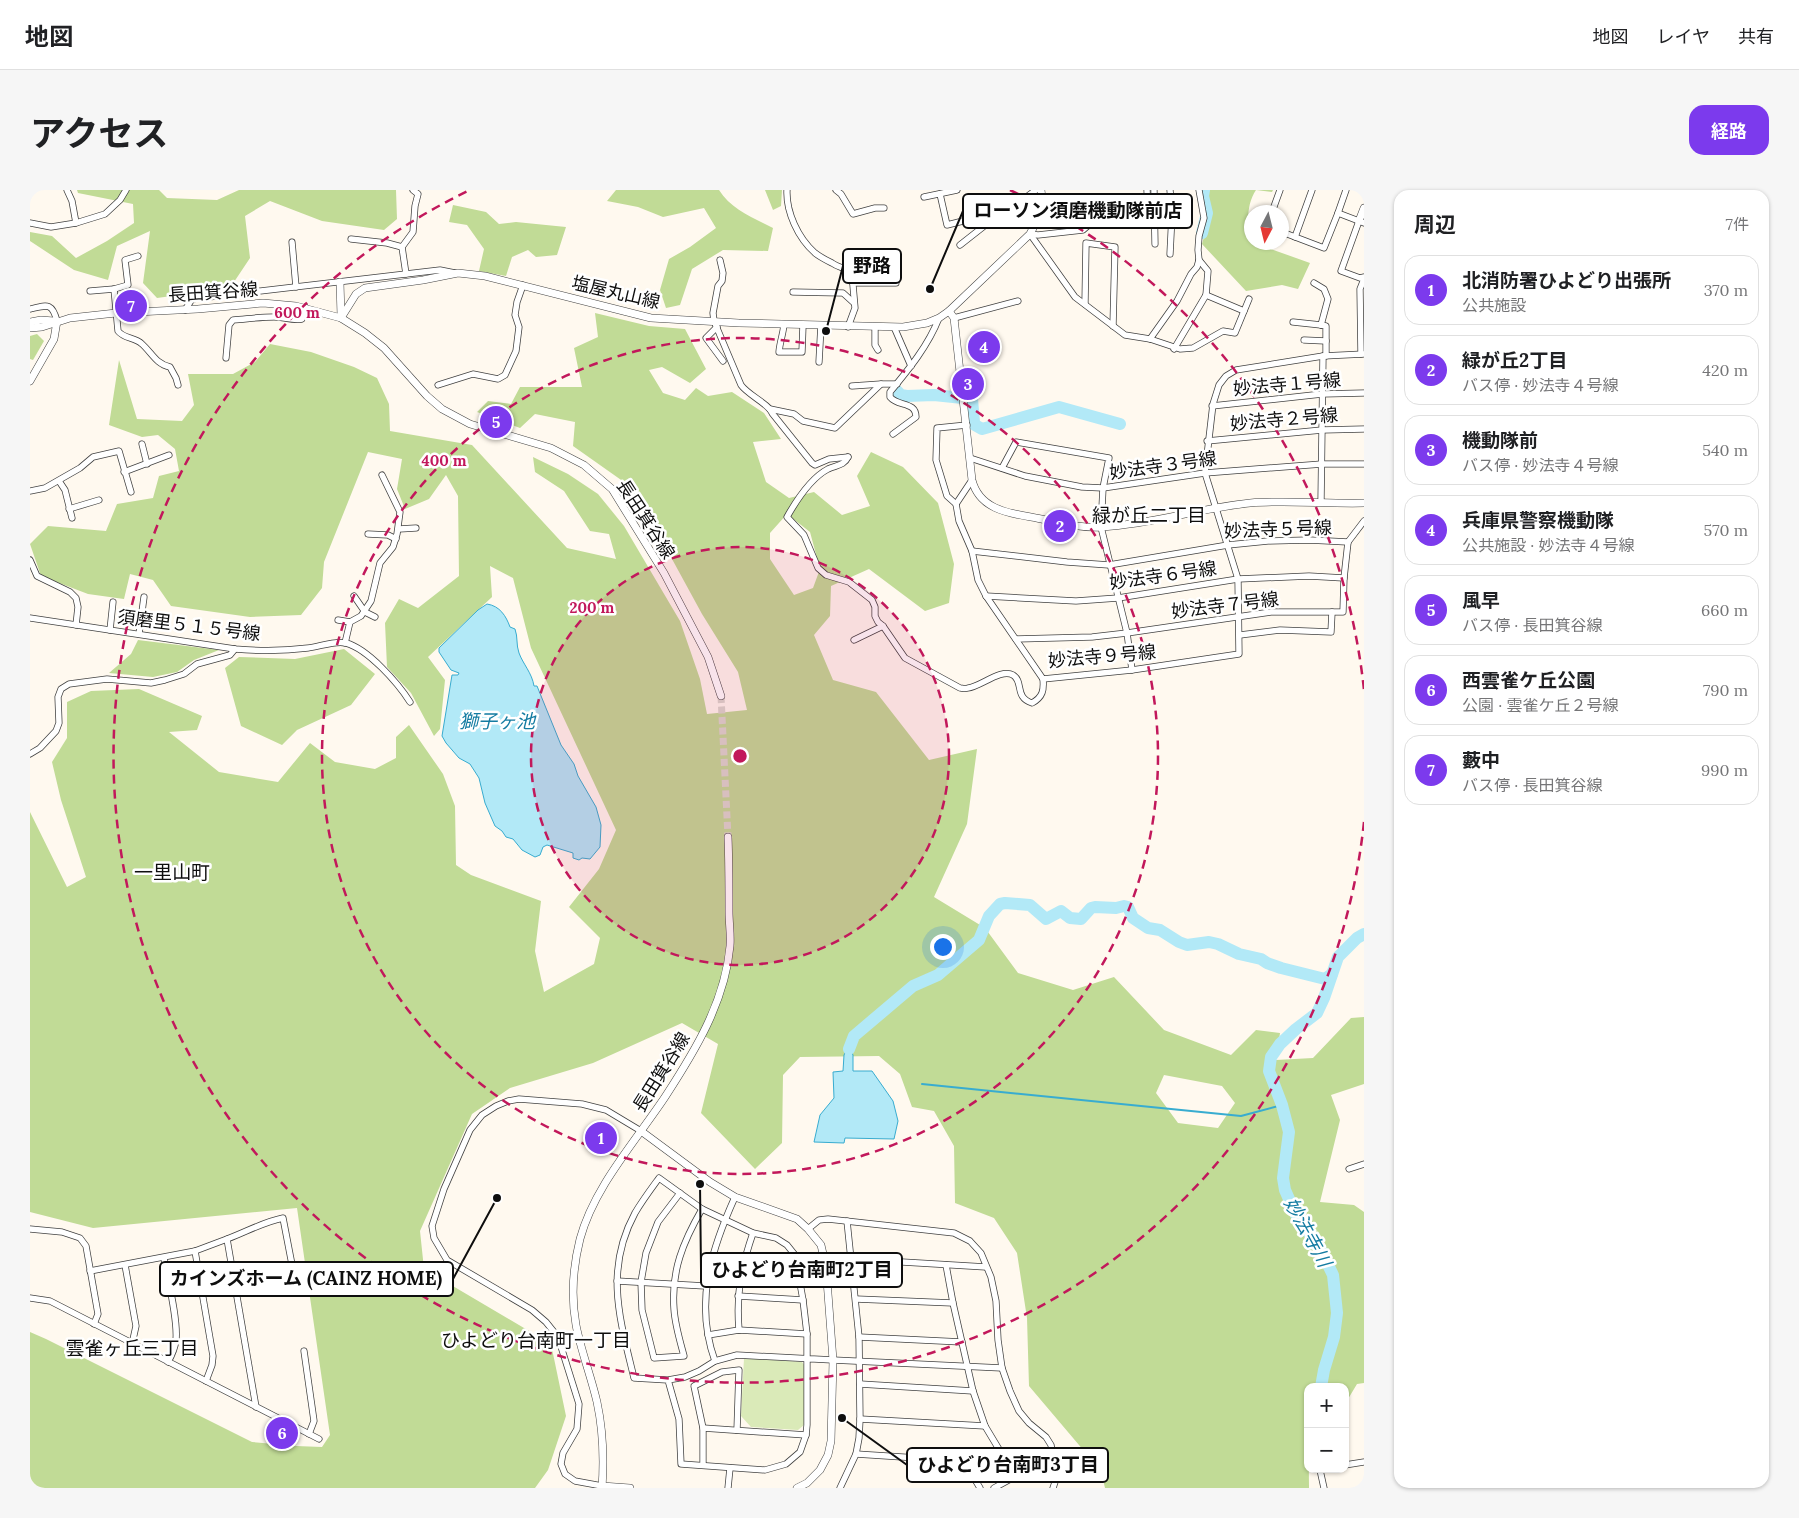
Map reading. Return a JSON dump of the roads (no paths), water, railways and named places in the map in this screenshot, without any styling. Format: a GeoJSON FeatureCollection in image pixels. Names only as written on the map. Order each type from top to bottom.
{"type":"FeatureCollection","features":[{"type":"Feature","properties":{"kind":"street"},"geometry":{"type":"LineString","coordinates":[[67,190],[72,201],[76,224]]}},
{"type":"Feature","properties":{"kind":"street"},"geometry":{"type":"LineString","coordinates":[[30,223],[51,227],[76,224],[105,214],[120,200],[126,190]]}},
{"type":"Feature","properties":{"kind":"street"},"geometry":{"type":"LineString","coordinates":[[406,274],[402,247],[413,232],[418,194],[414,190]]}},
{"type":"Feature","properties":{"kind":"street"},"geometry":{"type":"LineString","coordinates":[[787,190],[789,212],[801,235],[815,253],[836,266],[849,270],[852,274],[855,308],[848,327]]}},
{"type":"Feature","properties":{"kind":"street"},"geometry":{"type":"LineString","coordinates":[[836,190],[841,194],[853,214],[875,208],[884,208]]}},
{"type":"Feature","properties":{"kind":"street"},"geometry":{"type":"LineString","coordinates":[[924,197],[957,190]]}},
{"type":"Feature","properties":{"kind":"street"},"geometry":{"type":"LineString","coordinates":[[940,194],[947,225],[1023,207],[1029,194],[1036,190]]}},
{"type":"Feature","properties":{"kind":"street","name":"塩屋丸山線"},"geometry":{"type":"LineString","coordinates":[[185,310],[192,299],[440,270],[485,276],[644,317],[716,324],[784,324],[848,327],[919,325],[951,315],[1030,234],[1041,210],[1041,190]]}},
{"type":"Feature","properties":{"kind":"street"},"geometry":{"type":"LineString","coordinates":[[1030,234],[1083,230],[1098,217],[1148,216],[1147,190]]}},
{"type":"Feature","properties":{"kind":"street"},"geometry":{"type":"LineString","coordinates":[[1154,190],[1155,244]]}},
{"type":"Feature","properties":{"kind":"street"},"geometry":{"type":"LineString","coordinates":[[1170,190],[1172,214],[1170,254]]}},
{"type":"Feature","properties":{"kind":"street"},"geometry":{"type":"LineString","coordinates":[[1150,339],[1198,267],[1199,236],[1204,218],[1199,190]]}},
{"type":"Feature","properties":{"kind":"street"},"geometry":{"type":"LineString","coordinates":[[1275,205],[1280,190]]}},
{"type":"Feature","properties":{"kind":"street"},"geometry":{"type":"LineString","coordinates":[[1295,237],[1312,190]]}},
{"type":"Feature","properties":{"kind":"street"},"geometry":{"type":"LineString","coordinates":[[1289,235],[1324,248],[1346,190]]}},
{"type":"Feature","properties":{"kind":"street"},"geometry":{"type":"LineString","coordinates":[[1204,473],[1212,406],[1219,385],[1226,376],[1236,370],[1324,356],[1363,354],[1360,289],[1364,278],[1341,271],[1362,222],[1364,208]]}},
{"type":"Feature","properties":{"kind":"street"},"geometry":{"type":"LineString","coordinates":[[1338,213],[1362,222]]}},
{"type":"Feature","properties":{"kind":"street"},"geometry":{"type":"LineString","coordinates":[[960,245],[988,223],[994,214]]}},
{"type":"Feature","properties":{"kind":"street"},"geometry":{"type":"LineString","coordinates":[[1030,234],[1075,297],[1125,336],[1150,339],[1174,348],[1193,348],[1223,330],[1235,333],[1249,299]]}},
{"type":"Feature","properties":{"kind":"street"},"geometry":{"type":"LineString","coordinates":[[350,239],[387,243],[402,247]]}},
{"type":"Feature","properties":{"kind":"street"},"geometry":{"type":"LineString","coordinates":[[292,242],[296,287]]}},
{"type":"Feature","properties":{"kind":"street"},"geometry":{"type":"LineString","coordinates":[[1085,304],[1086,243],[1115,247],[1113,326]]}},
{"type":"Feature","properties":{"kind":"street"},"geometry":{"type":"LineString","coordinates":[[90,291],[114,289],[128,285],[125,260],[138,256]]}},
{"type":"Feature","properties":{"kind":"street"},"geometry":{"type":"LineString","coordinates":[[720,260],[723,273],[722,281],[718,286],[713,313],[746,393],[770,409],[794,414],[803,421],[835,428],[881,384]]}},
{"type":"Feature","properties":{"kind":"street"},"geometry":{"type":"LineString","coordinates":[[1174,348],[1206,295],[1208,271],[1199,260]]}},
{"type":"Feature","properties":{"kind":"street"},"geometry":{"type":"LineString","coordinates":[[341,318],[356,294],[365,288],[458,273]]}},
{"type":"Feature","properties":{"kind":"street"},"geometry":{"type":"LineString","coordinates":[[340,282],[341,318]]}},
{"type":"Feature","properties":{"kind":"street"},"geometry":{"type":"LineString","coordinates":[[1314,282],[1325,286],[1328,299],[1321,325]]}},
{"type":"Feature","properties":{"kind":"street"},"geometry":{"type":"LineString","coordinates":[[853,283],[896,283]]}},
{"type":"Feature","properties":{"kind":"street"},"geometry":{"type":"LineString","coordinates":[[438,386],[473,374],[498,379],[505,374],[516,351],[519,327],[515,314],[516,302],[523,285]]}},
{"type":"Feature","properties":{"kind":"street"},"geometry":{"type":"LineString","coordinates":[[114,289],[118,331],[122,336],[142,343],[162,365],[170,366],[178,385]]}},
{"type":"Feature","properties":{"kind":"street"},"geometry":{"type":"LineString","coordinates":[[793,292],[844,293],[854,303]]}},
{"type":"Feature","properties":{"kind":"street"},"geometry":{"type":"LineString","coordinates":[[1206,295],[1244,311]]}},
{"type":"Feature","properties":{"kind":"street"},"geometry":{"type":"LineString","coordinates":[[1018,301],[951,315],[967,425],[973,486],[980,498],[996,509],[1012,514],[1076,525],[1101,527],[1132,524],[1249,503],[1322,501],[1364,504]]}},
{"type":"Feature","properties":{"kind":"street","name":"長田箕谷線"},"geometry":{"type":"LineString","coordinates":[[30,328],[42,327],[70,318],[116,313],[185,310],[263,303],[305,308],[341,318],[384,348],[427,396],[442,408],[470,424],[551,448],[584,465],[612,488],[664,573],[708,657],[721,696]]}},
{"type":"Feature","properties":{"kind":"street"},"geometry":{"type":"LineString","coordinates":[[30,309],[46,305],[54,310],[57,321],[54,339],[30,381]]}},
{"type":"Feature","properties":{"kind":"street"},"geometry":{"type":"LineString","coordinates":[[226,358],[229,325],[233,320],[275,317],[302,319],[305,308]]}},
{"type":"Feature","properties":{"kind":"street"},"geometry":{"type":"LineString","coordinates":[[893,434],[916,417],[916,413],[913,408],[893,401],[890,397],[890,392],[925,348],[939,318]]}},
{"type":"Feature","properties":{"kind":"street","name":"長田箕谷線"},"geometry":{"type":"LineString","coordinates":[[30,322],[41,320],[57,321]]}},
{"type":"Feature","properties":{"kind":"street"},"geometry":{"type":"LineString","coordinates":[[1293,322],[1326,326],[1322,394],[1322,501]]}},
{"type":"Feature","properties":{"kind":"street"},"geometry":{"type":"LineString","coordinates":[[716,324],[706,338],[723,361]]}},
{"type":"Feature","properties":{"kind":"street"},"geometry":{"type":"LineString","coordinates":[[784,324],[779,352],[802,352],[803,325]]}},
{"type":"Feature","properties":{"kind":"street"},"geometry":{"type":"LineString","coordinates":[[819,362],[821,326]]}},
{"type":"Feature","properties":{"kind":"street"},"geometry":{"type":"LineString","coordinates":[[875,327],[875,345],[878,350]]}},
{"type":"Feature","properties":{"kind":"street"},"geometry":{"type":"LineString","coordinates":[[894,327],[911,366]]}},
{"type":"Feature","properties":{"kind":"street"},"geometry":{"type":"LineString","coordinates":[[1304,340],[1326,341]]}},
{"type":"Feature","properties":{"kind":"street"},"geometry":{"type":"LineString","coordinates":[[852,386],[897,384]]}},
{"type":"Feature","properties":{"kind":"street","name":"妙法寺１号線"},"geometry":{"type":"LineString","coordinates":[[1212,406],[1322,394],[1364,393]]}},
{"type":"Feature","properties":{"kind":"street"},"geometry":{"type":"LineString","coordinates":[[770,409],[815,465],[829,459],[848,457],[842,464],[828,469],[811,484],[795,503],[787,517],[804,535],[818,568],[826,575],[849,582],[872,600],[876,607],[875,616],[878,622],[883,626],[905,658],[960,688],[968,688],[1000,674],[1008,673],[1014,675],[1018,681],[1021,696],[1026,701],[1032,702],[1039,699],[1044,690],[1043,679]]}},
{"type":"Feature","properties":{"kind":"street","name":"妙法寺９号線"},"geometry":{"type":"LineString","coordinates":[[967,425],[937,428],[936,460],[947,496],[956,504],[959,521],[972,551],[978,580],[986,596],[1043,679],[1132,670],[1239,654],[1240,616],[1238,579],[1204,473]]}},
{"type":"Feature","properties":{"kind":"street","name":"妙法寺２号線"},"geometry":{"type":"LineString","coordinates":[[1208,441],[1322,430],[1364,429]]}},
{"type":"Feature","properties":{"kind":"street"},"geometry":{"type":"LineString","coordinates":[[1002,468],[1016,442],[1109,458],[1103,488],[1101,527],[1127,633],[1132,670]]}},
{"type":"Feature","properties":{"kind":"street"},"geometry":{"type":"LineString","coordinates":[[142,444],[146,464]]}},
{"type":"Feature","properties":{"kind":"street"},"geometry":{"type":"LineString","coordinates":[[30,491],[46,488],[59,481],[93,457],[119,451],[131,492]]}},
{"type":"Feature","properties":{"kind":"street"},"geometry":{"type":"LineString","coordinates":[[124,472],[169,455]]}},
{"type":"Feature","properties":{"kind":"street","name":"妙法寺３号線"},"geometry":{"type":"LineString","coordinates":[[970,458],[1024,476],[1103,488],[1204,473],[1322,464],[1364,464]]}},
{"type":"Feature","properties":{"kind":"street"},"geometry":{"type":"LineString","coordinates":[[382,475],[394,501],[403,513],[396,540],[380,563],[374,593],[365,612],[350,622],[345,643],[361,650],[386,672],[401,688],[410,702]]}},
{"type":"Feature","properties":{"kind":"street"},"geometry":{"type":"LineString","coordinates":[[956,504],[972,480]]}},
{"type":"Feature","properties":{"kind":"street"},"geometry":{"type":"LineString","coordinates":[[59,481],[65,490],[72,518]]}},
{"type":"Feature","properties":{"kind":"street"},"geometry":{"type":"LineString","coordinates":[[69,509],[99,500]]}},
{"type":"Feature","properties":{"kind":"street"},"geometry":{"type":"LineString","coordinates":[[1240,635],[1280,630],[1331,632],[1332,612],[1343,612],[1348,542],[1364,521]]}},
{"type":"Feature","properties":{"kind":"street"},"geometry":{"type":"LineString","coordinates":[[399,529],[416,528]]}},
{"type":"Feature","properties":{"kind":"street"},"geometry":{"type":"LineString","coordinates":[[368,534],[388,535],[396,540]]}},
{"type":"Feature","properties":{"kind":"street","name":"妙法寺５号線"},"geometry":{"type":"LineString","coordinates":[[972,551],[1109,565],[1228,545],[1309,540],[1348,542]]}},
{"type":"Feature","properties":{"kind":"street"},"geometry":{"type":"LineString","coordinates":[[30,560],[37,576],[70,592],[76,598],[78,607],[76,625]]}},
{"type":"Feature","properties":{"kind":"street","name":"妙法寺６号線"},"geometry":{"type":"LineString","coordinates":[[986,596],[1076,601],[1118,598],[1238,579],[1309,576],[1344,578]]}},
{"type":"Feature","properties":{"kind":"street"},"geometry":{"type":"LineString","coordinates":[[354,596],[365,612],[374,617]]}},
{"type":"Feature","properties":{"kind":"street"},"geometry":{"type":"LineString","coordinates":[[139,634],[144,597]]}},
{"type":"Feature","properties":{"kind":"street"},"geometry":{"type":"LineString","coordinates":[[110,630],[113,602]]}},
{"type":"Feature","properties":{"kind":"street","name":"妙法寺７号線"},"geometry":{"type":"LineString","coordinates":[[1016,639],[1092,637],[1272,612],[1332,612]]}},
{"type":"Feature","properties":{"kind":"street","name":"須磨里５１５号線"},"geometry":{"type":"LineString","coordinates":[[30,618],[258,651],[309,648],[345,643]]}},
{"type":"Feature","properties":{"kind":"street"},"geometry":{"type":"LineString","coordinates":[[338,620],[350,622]]}},
{"type":"Feature","properties":{"kind":"street"},"geometry":{"type":"LineString","coordinates":[[854,640],[883,626]]}},
{"type":"Feature","properties":{"kind":"street"},"geometry":{"type":"LineString","coordinates":[[30,754],[40,748],[56,731],[59,723],[58,697],[61,689],[69,684],[106,679],[151,683],[184,674],[197,664],[230,656],[235,649]]}},
{"type":"Feature","properties":{"kind":"street","name":"長田箕谷線"},"geometry":{"type":"LineString","coordinates":[[602,1487],[602,1428],[576,1324],[573,1284],[580,1239],[594,1203],[664,1097],[712,1016],[720,992],[730,946],[728,837]]}},
{"type":"Feature","properties":{"kind":"street"},"geometry":{"type":"LineString","coordinates":[[630,1488],[602,1487],[575,1481],[565,1474],[561,1464],[563,1453],[577,1429],[579,1404],[558,1337],[546,1322],[532,1310],[447,1260],[434,1238],[432,1226],[444,1189],[470,1130],[482,1115],[508,1101],[519,1099],[582,1104],[606,1110],[641,1131],[710,1182],[734,1197],[797,1219],[808,1229],[821,1246],[826,1267],[833,1360],[831,1441],[828,1455],[820,1470],[808,1485],[798,1488]]}},
{"type":"Feature","properties":{"kind":"street"},"geometry":{"type":"LineString","coordinates":[[1349,1169],[1364,1164]]}},
{"type":"Feature","properties":{"kind":"street"},"geometry":{"type":"LineString","coordinates":[[668,1380],[679,1419],[681,1464],[766,1470],[786,1464],[800,1452],[806,1435],[808,1359],[803,1300],[795,1255],[787,1245],[776,1238],[753,1233],[702,1209],[659,1178],[635,1213],[622,1247],[616,1281],[618,1310],[634,1378],[668,1380],[692,1374],[715,1361],[737,1355],[808,1359],[1002,1368]]}},
{"type":"Feature","properties":{"kind":"street"},"geometry":{"type":"LineString","coordinates":[[680,1193],[658,1222],[646,1253],[641,1282],[642,1310],[654,1358],[684,1356],[674,1311],[674,1284],[687,1236],[702,1209]]}},
{"type":"Feature","properties":{"kind":"street"},"geometry":{"type":"LineString","coordinates":[[715,1361],[708,1335],[705,1286],[713,1251],[734,1197]]}},
{"type":"Feature","properties":{"kind":"street"},"geometry":{"type":"LineString","coordinates":[[90,1271],[195,1251],[255,1228],[266,1221],[283,1218],[294,1275]]}},
{"type":"Feature","properties":{"kind":"street"},"geometry":{"type":"LineString","coordinates":[[808,1229],[819,1220],[847,1221],[954,1233],[970,1241],[981,1253],[991,1277],[996,1301],[1002,1368],[1010,1391],[1019,1410],[1051,1445],[1053,1456],[1057,1462],[1057,1476],[1053,1488]]}},
{"type":"Feature","properties":{"kind":"street"},"geometry":{"type":"LineString","coordinates":[[840,1488],[856,1454],[860,1419],[860,1337],[847,1221]]}},
{"type":"Feature","properties":{"kind":"street"},"geometry":{"type":"LineString","coordinates":[[30,1230],[62,1232],[80,1238],[86,1246],[98,1314],[94,1324]]}},
{"type":"Feature","properties":{"kind":"street"},"geometry":{"type":"LineString","coordinates":[[739,1330],[738,1296],[743,1263],[753,1233]]}},
{"type":"Feature","properties":{"kind":"street"},"geometry":{"type":"LineString","coordinates":[[227,1239],[256,1407]]}},
{"type":"Feature","properties":{"kind":"street"},"geometry":{"type":"LineString","coordinates":[[195,1251],[213,1356],[206,1382]]}},
{"type":"Feature","properties":{"kind":"street"},"geometry":{"type":"LineString","coordinates":[[164,1258],[176,1327],[176,1340],[168,1362]]}},
{"type":"Feature","properties":{"kind":"street"},"geometry":{"type":"LineString","coordinates":[[852,1260],[986,1268]]}},
{"type":"Feature","properties":{"kind":"street"},"geometry":{"type":"LineString","coordinates":[[743,1263],[798,1265]]}},
{"type":"Feature","properties":{"kind":"street"},"geometry":{"type":"LineString","coordinates":[[125,1265],[136,1326],[132,1344]]}},
{"type":"Feature","properties":{"kind":"street"},"geometry":{"type":"LineString","coordinates":[[946,1265],[973,1391],[985,1426],[1015,1476]]}},
{"type":"Feature","properties":{"kind":"street"},"geometry":{"type":"LineString","coordinates":[[616,1281],[705,1286]]}},
{"type":"Feature","properties":{"kind":"street"},"geometry":{"type":"LineString","coordinates":[[738,1296],[803,1300]]}},
{"type":"Feature","properties":{"kind":"street"},"geometry":{"type":"LineString","coordinates":[[30,1298],[50,1301],[319,1439]]}},
{"type":"Feature","properties":{"kind":"street"},"geometry":{"type":"LineString","coordinates":[[856,1299],[953,1303]]}},
{"type":"Feature","properties":{"kind":"street"},"geometry":{"type":"LineString","coordinates":[[708,1335],[739,1330],[807,1334]]}},
{"type":"Feature","properties":{"kind":"street"},"geometry":{"type":"LineString","coordinates":[[860,1337],[962,1342]]}},
{"type":"Feature","properties":{"kind":"street"},"geometry":{"type":"LineString","coordinates":[[304,1351],[314,1421],[309,1434]]}},
{"type":"Feature","properties":{"kind":"street"},"geometry":{"type":"LineString","coordinates":[[703,1466],[703,1428],[694,1386],[722,1372],[739,1370],[737,1430]]}},
{"type":"Feature","properties":{"kind":"street"},"geometry":{"type":"LineString","coordinates":[[860,1384],[973,1391]]}},
{"type":"Feature","properties":{"kind":"street"},"geometry":{"type":"LineString","coordinates":[[860,1419],[985,1426]]}},
{"type":"Feature","properties":{"kind":"street"},"geometry":{"type":"LineString","coordinates":[[703,1428],[806,1435]]}},
{"type":"Feature","properties":{"kind":"street"},"geometry":{"type":"LineString","coordinates":[[856,1454],[964,1461],[980,1488]]}},
{"type":"Feature","properties":{"kind":"street"},"geometry":{"type":"LineString","coordinates":[[994,1488],[1053,1456]]}},
{"type":"Feature","properties":{"kind":"street"},"geometry":{"type":"LineString","coordinates":[[1349,1464],[1364,1462]]}},
{"type":"Feature","properties":{"kind":"street"},"geometry":{"type":"LineString","coordinates":[[728,1488],[730,1468]]}},
{"type":"Feature","properties":{"kind":"street"},"geometry":{"type":"LineString","coordinates":[[1321,1473],[1324,1488]]}},
{"type":"Feature","properties":{"kind":"water","name":"獅子ヶ池"},"geometry":{"type":"Polygon","coordinates":[[[487,604],[499,609],[510,627],[515,629],[518,650],[534,686],[537,686],[561,745],[574,764],[578,776],[596,807],[601,825],[600,847],[590,859],[582,858],[579,860],[573,858],[573,853],[547,845],[543,847],[540,855],[535,857],[522,850],[513,839],[506,837],[495,826],[485,803],[479,778],[470,764],[459,758],[442,736],[452,675],[458,675],[459,673],[451,670],[439,652],[439,648],[478,610],[487,604]]]}},
{"type":"Feature","properties":{"kind":"water"},"geometry":{"type":"Polygon","coordinates":[[[847,1049],[850,1049],[853,1055],[853,1071],[872,1071],[893,1101],[898,1121],[894,1139],[845,1138],[844,1143],[814,1142],[820,1115],[834,1098],[833,1072],[843,1071],[844,1055],[847,1049]]]}},
{"type":"Feature","properties":{"kind":"waterway"},"geometry":{"type":"LineString","coordinates":[[1202,233],[1207,213],[1203,196],[1204,190]]}},
{"type":"Feature","properties":{"kind":"waterway"},"geometry":{"type":"LineString","coordinates":[[896,390],[901,395],[907,396],[934,395],[972,399],[974,422],[975,425],[982,429],[1059,407],[1120,424]]}},
{"type":"Feature","properties":{"kind":"waterway"},"geometry":{"type":"LineString","coordinates":[[849,1049],[854,1036],[913,986],[938,975],[979,940],[989,916],[1000,904],[1005,903],[1030,905],[1046,919],[1061,911],[1070,918],[1081,919],[1091,908],[1116,908],[1124,906],[1128,907],[1133,918],[1148,928],[1160,930],[1187,945],[1209,942],[1239,954],[1261,959],[1281,968],[1325,979],[1332,974]]}},
{"type":"Feature","properties":{"kind":"waterway","name":"妙法寺川"},"geometry":{"type":"LineString","coordinates":[[1322,1383],[1334,1337],[1337,1313],[1333,1275],[1320,1248],[1297,1217],[1285,1190],[1283,1178],[1289,1132],[1282,1105],[1269,1071],[1271,1057],[1280,1044],[1317,1013],[1338,957],[1357,938],[1364,934]]}},
{"type":"Feature","properties":{"kind":"waterway"},"geometry":{"type":"LineString","coordinates":[[922,1084],[1241,1116],[1282,1105]]}},
{"type":"Feature","properties":{"kind":"tunnel"},"geometry":{"type":"LineString","coordinates":[[721,696],[728,837]]}},
{"type":"Feature","properties":{"kind":"place","name":"ローソン須磨機動隊前店"},"geometry":{"type":"Point","coordinates":[930,289]}},
{"type":"Feature","properties":{"kind":"place","name":"藪中"},"geometry":{"type":"Point","coordinates":[131,306]}},
{"type":"Feature","properties":{"kind":"place","name":"野路"},"geometry":{"type":"Point","coordinates":[826,331]}},
{"type":"Feature","properties":{"kind":"place","name":"兵庫県警察機動隊"},"geometry":{"type":"Point","coordinates":[984,347]}},
{"type":"Feature","properties":{"kind":"place","name":"機動隊前"},"geometry":{"type":"Point","coordinates":[968,384]}},
{"type":"Feature","properties":{"kind":"place","name":"風早"},"geometry":{"type":"Point","coordinates":[496,422]}},
{"type":"Feature","properties":{"kind":"place","name":"緑が丘2丁目"},"geometry":{"type":"Point","coordinates":[1060,526]}},
{"type":"Feature","properties":{"kind":"place","name":"北消防署ひよどり出張所"},"geometry":{"type":"Point","coordinates":[601,1138]}},
{"type":"Feature","properties":{"kind":"place","name":"ひよどり台南町2丁目"},"geometry":{"type":"Point","coordinates":[700,1184]}},
{"type":"Feature","properties":{"kind":"place","name":"カインズホーム (CAINZ HOME)"},"geometry":{"type":"Point","coordinates":[497,1198]}},
{"type":"Feature","properties":{"kind":"place","name":"ひよどり台南町3丁目"},"geometry":{"type":"Point","coordinates":[842,1418]}},
{"type":"Feature","properties":{"kind":"place","name":"西雲雀ケ丘公園"},"geometry":{"type":"Point","coordinates":[282,1433]}},
{"type":"Feature","properties":{"kind":"district","name":"緑が丘二丁目"},"geometry":{"type":"Point","coordinates":[1149,515]}},
{"type":"Feature","properties":{"kind":"district","name":"一里山町"},"geometry":{"type":"Point","coordinates":[172,872]}},
{"type":"Feature","properties":{"kind":"district","name":"ひよどり台南町一丁目"},"geometry":{"type":"Point","coordinates":[536,1340]}},
{"type":"Feature","properties":{"kind":"district","name":"雲雀ヶ丘三丁目"},"geometry":{"type":"Point","coordinates":[132,1348]}}]}
